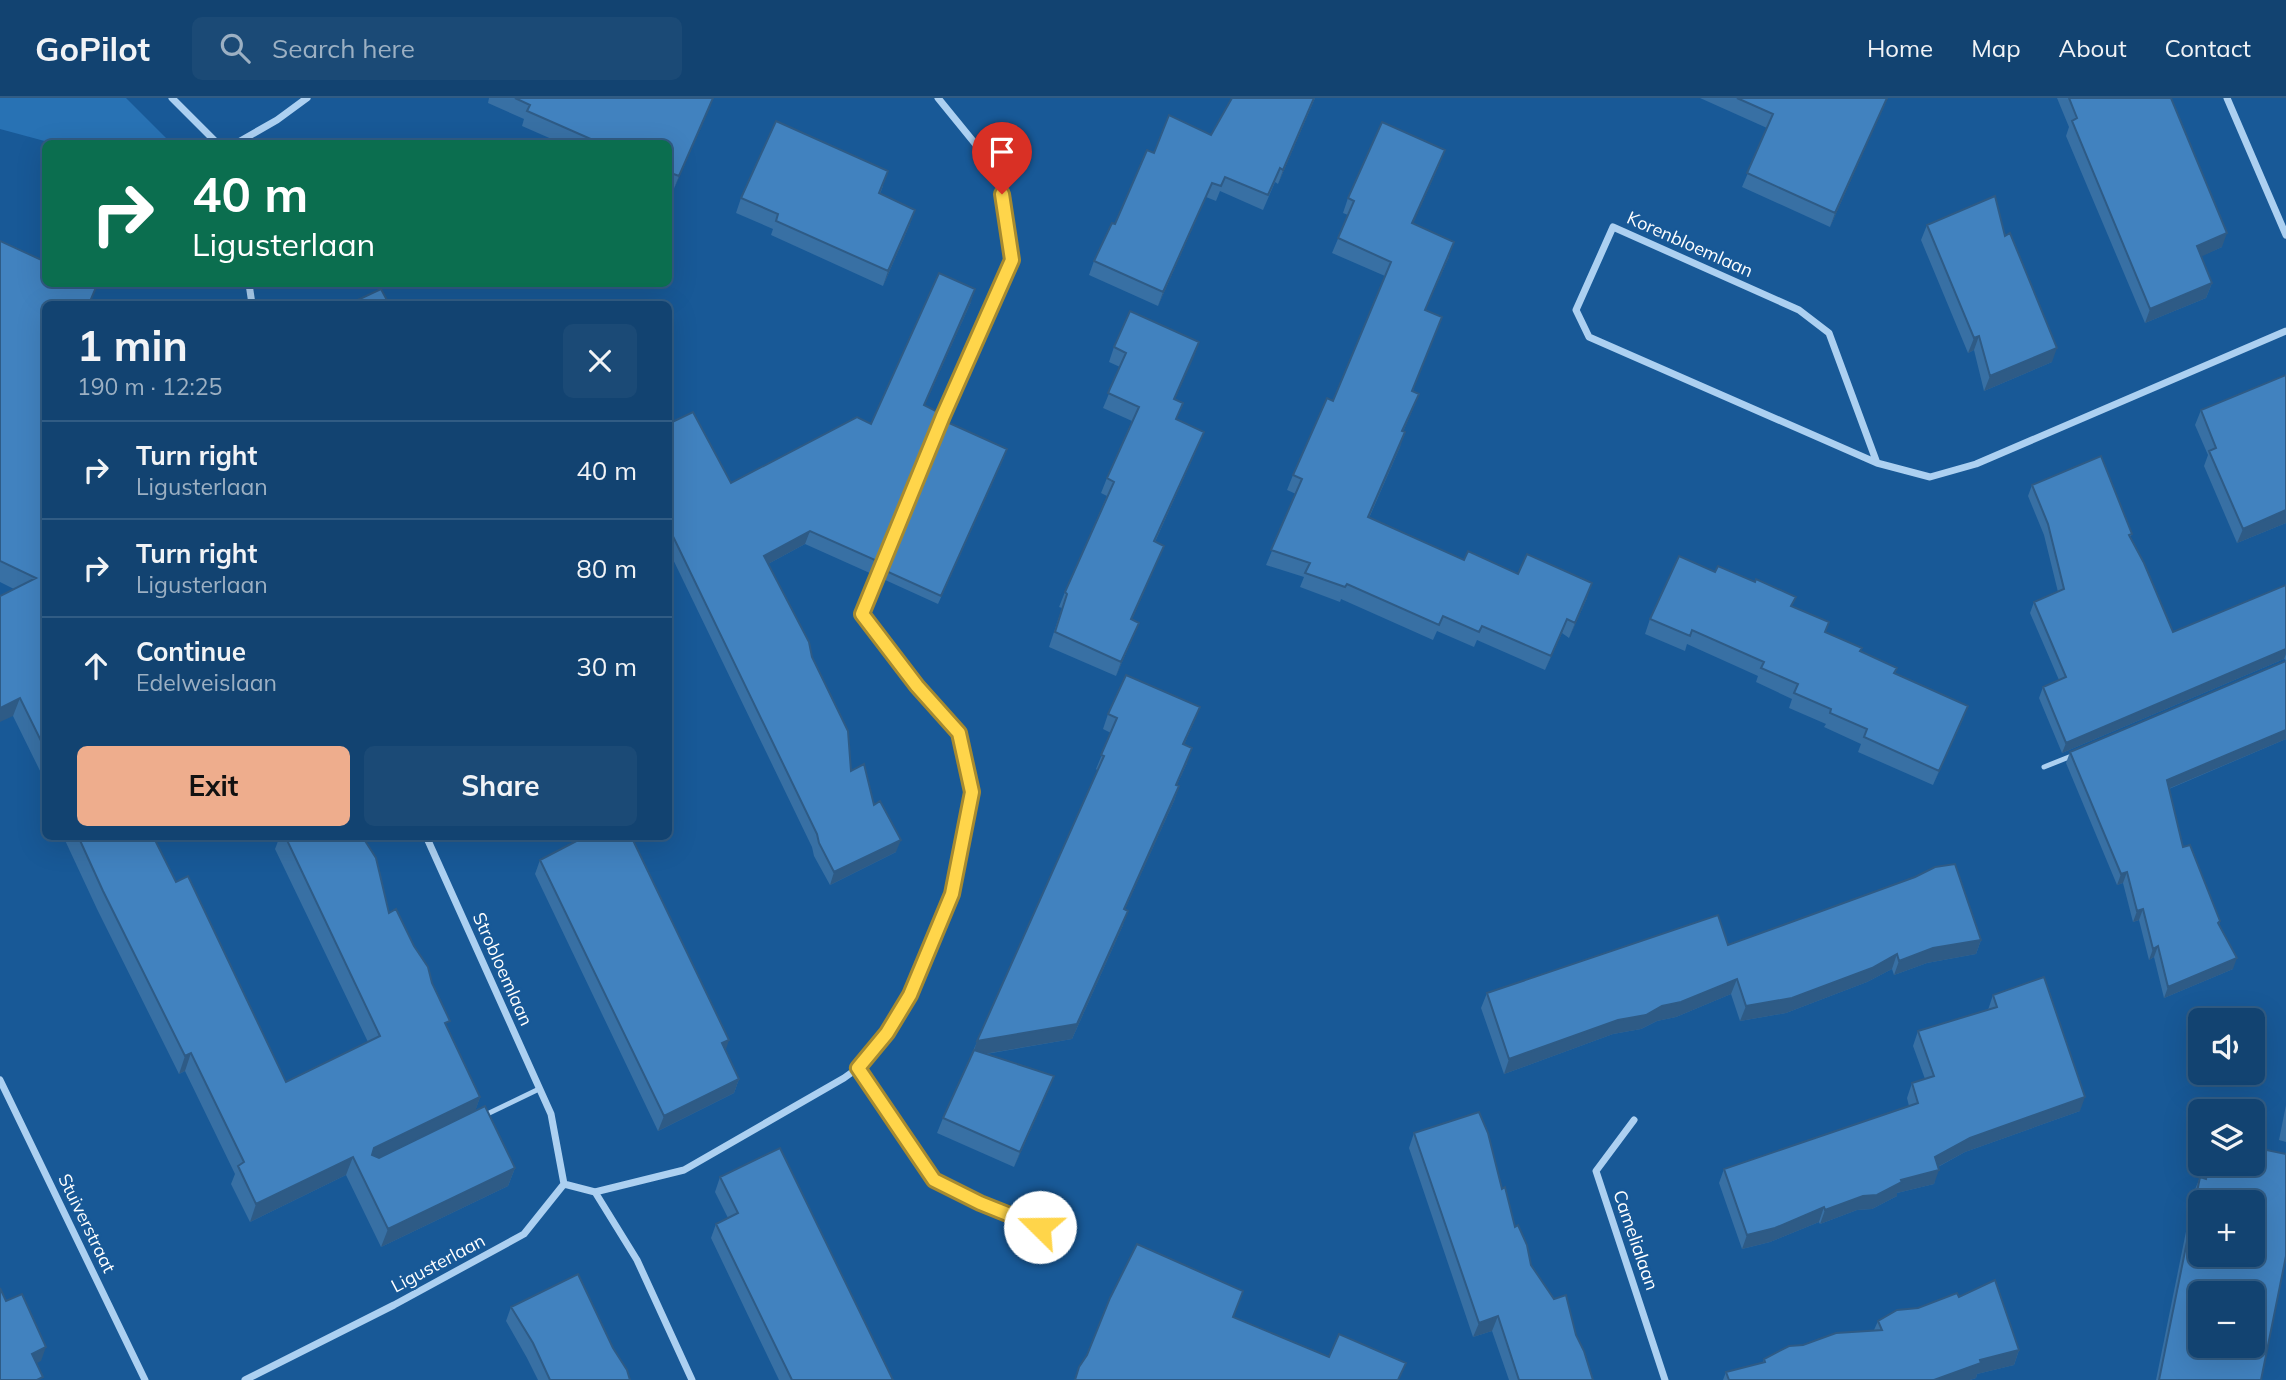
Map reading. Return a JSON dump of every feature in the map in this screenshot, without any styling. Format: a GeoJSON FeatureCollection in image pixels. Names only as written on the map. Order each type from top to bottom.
{"type":"FeatureCollection","features":[{"type":"Feature","properties":{"kind":"street"},"geometry":{"type":"LineString","coordinates":[[172,98],[214,140]]}},
{"type":"Feature","properties":{"kind":"street"},"geometry":{"type":"LineString","coordinates":[[242,140],[277,120],[307,98]]}},
{"type":"Feature","properties":{"kind":"street"},"geometry":{"type":"LineString","coordinates":[[938,98],[999,173],[1012,260]]}},
{"type":"Feature","properties":{"kind":"street"},"geometry":{"type":"LineString","coordinates":[[2227,98],[2286,235]]}},
{"type":"Feature","properties":{"kind":"street","name":"Korenbloemlaan"},"geometry":{"type":"LineString","coordinates":[[1877,463],[1829,333],[1799,310],[1613,227],[1576,310],[1589,337],[1877,463],[1930,477],[1976,464],[2286,331]]}},
{"type":"Feature","properties":{"kind":"street"},"geometry":{"type":"LineString","coordinates":[[564,1184],[595,1192],[684,1170],[858,1068],[887,1033],[910,995],[952,894],[972,792],[959,733],[917,686],[862,614],[943,416]]}},
{"type":"Feature","properties":{"kind":"street","name":"Strobloemlaan"},"geometry":{"type":"LineString","coordinates":[[428,840],[551,1114],[564,1184]]}},
{"type":"Feature","properties":{"kind":"street"},"geometry":{"type":"LineString","coordinates":[[858,1068],[934,1180],[980,1203],[1040,1227]]}},
{"type":"Feature","properties":{"kind":"street","name":"Stuiverstraat"},"geometry":{"type":"LineString","coordinates":[[0,1080],[145,1380]]}},
{"type":"Feature","properties":{"kind":"street","name":"Camelialaan"},"geometry":{"type":"LineString","coordinates":[[1634,1120],[1596,1171],[1665,1380]]}},
{"type":"Feature","properties":{"kind":"street","name":"Ligusterlaan"},"geometry":{"type":"LineString","coordinates":[[245,1380],[394,1305],[524,1234],[564,1184]]}},
{"type":"Feature","properties":{"kind":"street"},"geometry":{"type":"LineString","coordinates":[[595,1192],[637,1260],[692,1380]]}},
{"type":"Feature","properties":{"kind":"lane"},"geometry":{"type":"LineString","coordinates":[[943,416],[1012,260]]}},
{"type":"Feature","properties":{"kind":"lane"},"geometry":{"type":"LineString","coordinates":[[2043,767],[2081,751]]}},
{"type":"Feature","properties":{"kind":"lane"},"geometry":{"type":"LineString","coordinates":[[479,1118],[539,1089]]}},
{"type":"Feature","properties":{"kind":"shaded area"},"geometry":{"type":"Polygon","coordinates":[[[0,98],[126,98],[168,140],[42,140],[0,129],[0,98]]]}},
{"type":"Feature","properties":{"kind":"building"},"geometry":{"type":"Polygon","coordinates":[[[515,98],[713,98],[679,176],[672,173],[672,140],[593,140],[527,111],[530,105],[515,98]]]}},
{"type":"Feature","properties":{"kind":"building"},"geometry":{"type":"Polygon","coordinates":[[[1232,98],[1314,98],[1283,170],[1280,168],[1268,195],[1225,177],[1221,186],[1212,183],[1163,292],[1094,261],[1112,223],[1115,224],[1147,150],[1154,153],[1169,115],[1211,135],[1232,98]]]}},
{"type":"Feature","properties":{"kind":"building"},"geometry":{"type":"Polygon","coordinates":[[[1737,98],[1887,98],[1835,213],[1747,173],[1773,114],[1737,98]]]}},
{"type":"Feature","properties":{"kind":"building"},"geometry":{"type":"Polygon","coordinates":[[[2069,98],[2171,98],[2227,233],[2197,246],[2212,283],[2150,309],[2072,121],[2077,118],[2069,98]]]}},
{"type":"Feature","properties":{"kind":"building"},"geometry":{"type":"Polygon","coordinates":[[[776,121],[888,171],[879,193],[915,210],[888,271],[776,221],[778,214],[741,198],[776,121]]]}},
{"type":"Feature","properties":{"kind":"building"},"geometry":{"type":"Polygon","coordinates":[[[1382,122],[1445,150],[1412,223],[1454,242],[1425,310],[1442,317],[1412,391],[1419,394],[1368,517],[1464,560],[1468,551],[1518,574],[1527,554],[1592,583],[1575,623],[1567,619],[1551,656],[1482,626],[1479,632],[1443,616],[1439,625],[1347,584],[1345,587],[1305,573],[1310,563],[1271,550],[1302,479],[1293,475],[1327,398],[1333,401],[1391,262],[1338,238],[1354,201],[1348,198],[1382,122]]]}},
{"type":"Feature","properties":{"kind":"building"},"geometry":{"type":"Polygon","coordinates":[[[1995,196],[2005,236],[2010,233],[2057,348],[1990,376],[1979,336],[1974,338],[1927,225],[1995,196]]]}},
{"type":"Feature","properties":{"kind":"building"},"geometry":{"type":"Polygon","coordinates":[[[0,241],[42,260],[42,287],[96,287],[90,301],[42,301],[42,743],[20,698],[0,708],[0,596],[36,578],[0,561],[0,241]]]}},
{"type":"Feature","properties":{"kind":"building"},"geometry":{"type":"Polygon","coordinates":[[[939,273],[975,289],[924,405],[938,412],[877,561],[810,531],[764,556],[809,642],[812,657],[848,731],[851,771],[864,764],[874,805],[880,801],[901,840],[834,872],[672,534],[672,422],[693,412],[731,483],[857,417],[871,424],[939,273]]]}},
{"type":"Feature","properties":{"kind":"building"},"geometry":{"type":"Polygon","coordinates":[[[381,289],[387,301],[355,301],[381,289]]]}},
{"type":"Feature","properties":{"kind":"building"},"geometry":{"type":"Polygon","coordinates":[[[1130,311],[1199,342],[1174,399],[1183,403],[1176,419],[1204,432],[1154,541],[1164,546],[1131,619],[1139,623],[1121,662],[1055,632],[1067,594],[1065,592],[1114,482],[1107,478],[1139,407],[1108,393],[1126,353],[1114,347],[1130,311]]]}},
{"type":"Feature","properties":{"kind":"building"},"geometry":{"type":"Polygon","coordinates":[[[2286,375],[2286,510],[2243,529],[2209,451],[2216,448],[2201,410],[2286,375]]]}},
{"type":"Feature","properties":{"kind":"building"},"geometry":{"type":"Polygon","coordinates":[[[947,422],[1007,449],[941,596],[886,571],[947,422]]]}},
{"type":"Feature","properties":{"kind":"building"},"geometry":{"type":"Polygon","coordinates":[[[2101,456],[2132,534],[2129,535],[2173,632],[2286,585],[2286,649],[2066,743],[2043,687],[2066,677],[2034,602],[2064,589],[2048,524],[2032,485],[2101,456]]]}},
{"type":"Feature","properties":{"kind":"building"},"geometry":{"type":"Polygon","coordinates":[[[1679,556],[1715,572],[1718,566],[1755,582],[1756,579],[1796,597],[1791,606],[1829,622],[1825,632],[1862,648],[1860,651],[1897,668],[1894,673],[1968,706],[1939,771],[1864,737],[1867,729],[1794,693],[1798,684],[1761,668],[1764,662],[1692,630],[1690,636],[1650,619],[1679,556]]]}},
{"type":"Feature","properties":{"kind":"building"},"geometry":{"type":"Polygon","coordinates":[[[2286,661],[2286,730],[2167,780],[2183,847],[2190,845],[2220,921],[2218,923],[2237,958],[2168,987],[2158,946],[2153,949],[2143,909],[2137,911],[2127,872],[2121,874],[2070,752],[2286,661]]]}},
{"type":"Feature","properties":{"kind":"building"},"geometry":{"type":"Polygon","coordinates":[[[1126,675],[1200,707],[1183,744],[1192,748],[1176,785],[1179,786],[1124,909],[1128,911],[1077,1024],[977,1041],[1104,756],[1101,755],[1117,718],[1108,714],[1126,675]]]}},
{"type":"Feature","properties":{"kind":"building"},"geometry":{"type":"Polygon","coordinates":[[[80,840],[155,840],[176,882],[188,876],[286,1082],[380,1036],[287,840],[365,840],[376,858],[389,913],[396,909],[414,946],[428,967],[432,983],[450,1021],[445,1023],[480,1097],[374,1148],[372,1155],[379,1158],[485,1106],[515,1168],[388,1229],[353,1157],[256,1204],[238,1166],[244,1162],[191,1053],[185,1056],[80,840]]]}},
{"type":"Feature","properties":{"kind":"building"},"geometry":{"type":"Polygon","coordinates":[[[578,840],[633,840],[729,1040],[722,1043],[739,1079],[664,1116],[540,860],[578,840]]]}},
{"type":"Feature","properties":{"kind":"building"},"geometry":{"type":"Polygon","coordinates":[[[1955,864],[1981,940],[1933,948],[1899,961],[1897,954],[1872,968],[1792,998],[1746,1006],[1737,979],[1681,1002],[1662,1006],[1646,1015],[1618,1020],[1509,1059],[1487,993],[1718,915],[1728,945],[1915,877],[1935,867],[1955,864]]]}},
{"type":"Feature","properties":{"kind":"building"},"geometry":{"type":"Polygon","coordinates":[[[2044,977],[2085,1097],[1970,1138],[1935,1157],[1939,1170],[1901,1180],[1902,1182],[1877,1195],[1863,1196],[1825,1210],[1824,1207],[1775,1228],[1747,1235],[1724,1169],[1918,1103],[1912,1083],[1934,1076],[1918,1031],[1997,1007],[1993,995],[2044,977]]]}},
{"type":"Feature","properties":{"kind":"building"},"geometry":{"type":"Polygon","coordinates":[[[974,1050],[1054,1076],[1020,1152],[943,1118],[974,1050]]]}},
{"type":"Feature","properties":{"kind":"building"},"geometry":{"type":"Polygon","coordinates":[[[1479,1112],[1488,1133],[1502,1189],[1505,1187],[1515,1227],[1518,1225],[1527,1245],[1531,1265],[1554,1299],[1566,1295],[1576,1335],[1593,1380],[1519,1380],[1498,1316],[1479,1323],[1414,1133],[1479,1112]]]}},
{"type":"Feature","properties":{"kind":"building"},"geometry":{"type":"Polygon","coordinates":[[[780,1148],[893,1380],[792,1380],[716,1224],[738,1213],[720,1177],[780,1148]]]}},
{"type":"Feature","properties":{"kind":"building"},"geometry":{"type":"Polygon","coordinates":[[[2265,1150],[2286,1154],[2286,1256],[2261,1380],[2159,1380],[2188,1236],[2188,1267],[2265,1267],[2265,1190],[2197,1190],[2200,1177],[2206,1179],[2207,1176],[2265,1176],[2265,1150]]]}},
{"type":"Feature","properties":{"kind":"building"},"geometry":{"type":"Polygon","coordinates":[[[1137,1244],[1243,1291],[1233,1317],[1329,1357],[1339,1334],[1406,1363],[1398,1380],[1075,1380],[1110,1298],[1137,1244]]]}},
{"type":"Feature","properties":{"kind":"building"},"geometry":{"type":"Polygon","coordinates":[[[578,1274],[630,1380],[550,1380],[533,1343],[511,1307],[578,1274]]]}},
{"type":"Feature","properties":{"kind":"building"},"geometry":{"type":"Polygon","coordinates":[[[1995,1280],[2019,1350],[1980,1360],[1981,1363],[1934,1380],[1729,1380],[1726,1372],[1765,1362],[1764,1359],[1789,1346],[1803,1345],[1836,1333],[1882,1330],[1878,1321],[1897,1310],[1918,1308],[1957,1293],[1959,1297],[1995,1280]]]}},
{"type":"Feature","properties":{"kind":"building"},"geometry":{"type":"Polygon","coordinates":[[[0,1288],[6,1301],[22,1294],[46,1347],[32,1354],[43,1377],[37,1380],[0,1380],[0,1288]]]}},
{"type":"Feature","properties":{"kind":"route"},"geometry":{"type":"LineString","coordinates":[[1002,194],[1012,260],[943,416],[862,614],[917,686],[959,733],[972,792],[952,894],[910,995],[887,1033],[858,1068],[934,1180],[980,1203],[1040,1227]]}}]}
